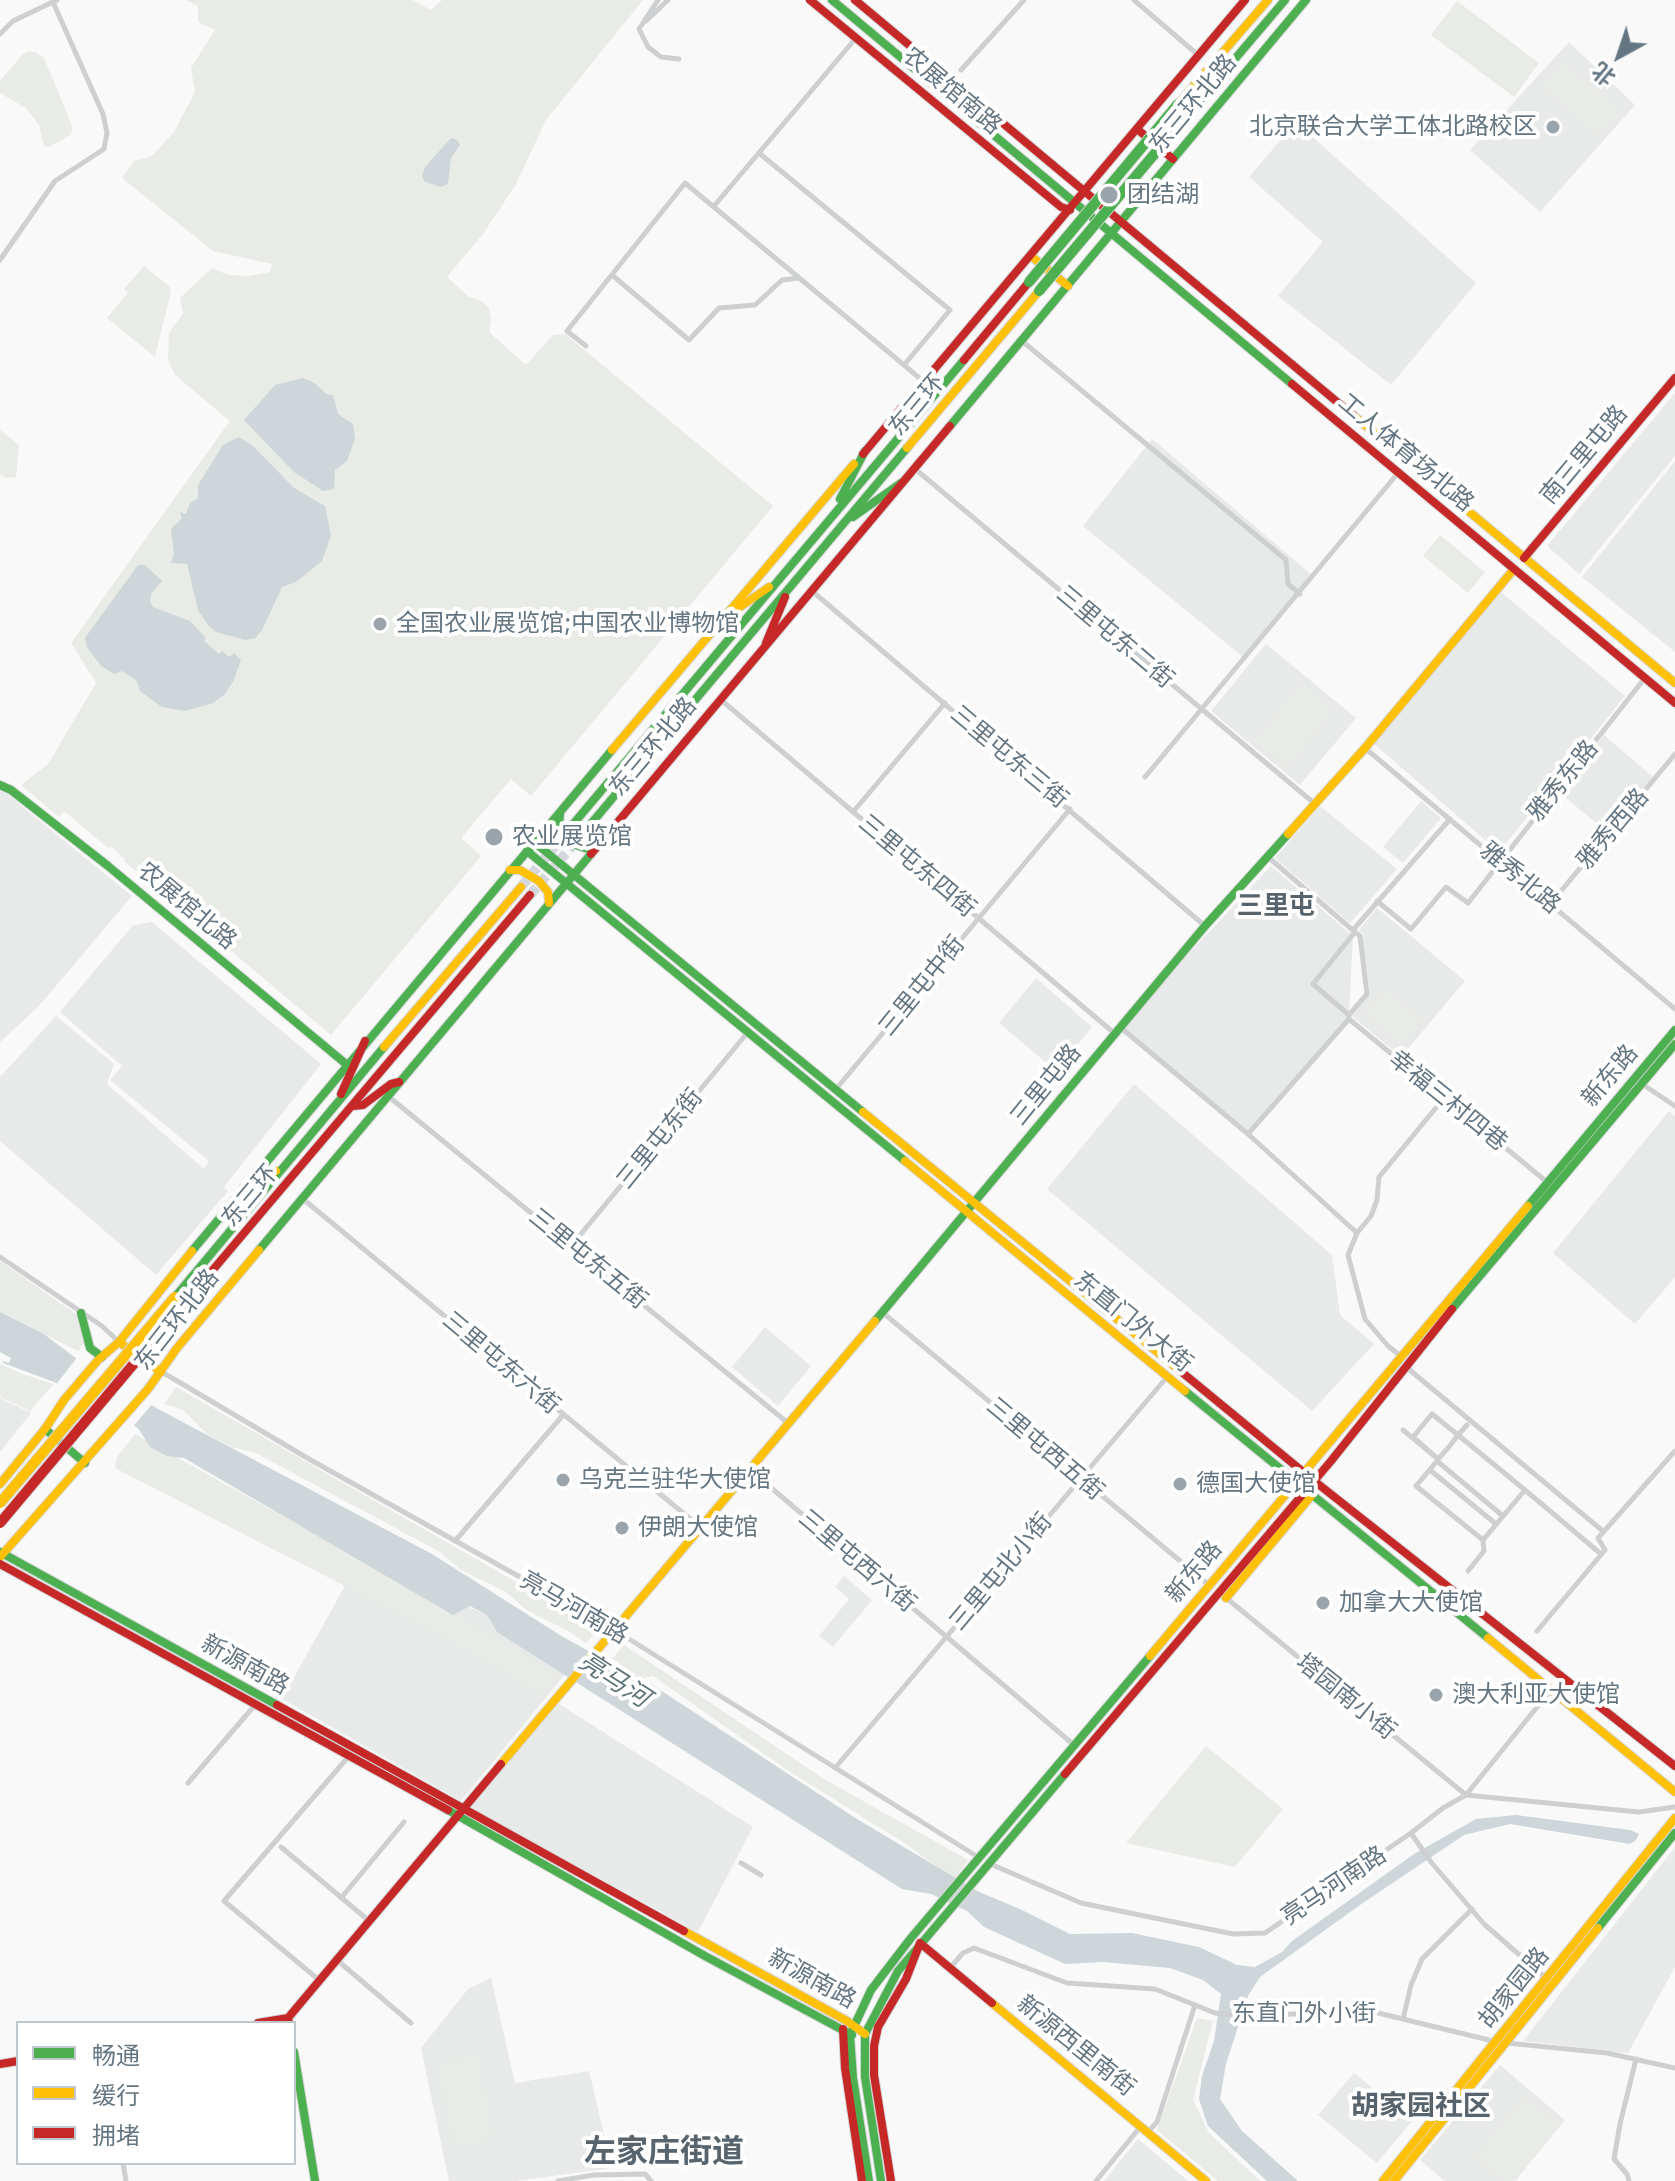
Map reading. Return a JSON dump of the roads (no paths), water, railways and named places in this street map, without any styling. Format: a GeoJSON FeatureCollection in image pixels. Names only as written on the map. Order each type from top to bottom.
{"type":"FeatureCollection","features":[{"type":"Feature","properties":{"kind":"main road","name":"农展馆南路"},"geometry":{"type":"LineString","coordinates":[[810,0],[1061,207],[1073,207]]}},
{"type":"Feature","properties":{"kind":"main road","name":"农展馆南路"},"geometry":{"type":"LineString","coordinates":[[832,0],[1073,207]]}},
{"type":"Feature","properties":{"kind":"main road","name":"农展馆南路"},"geometry":{"type":"LineString","coordinates":[[855,0],[1122,223]]}},
{"type":"Feature","properties":{"kind":"main road","name":"东三环北路"},"geometry":{"type":"LineString","coordinates":[[0,1484],[45,1429],[64,1400],[119,1342],[365,1041],[1245,0]]}},
{"type":"Feature","properties":{"kind":"main road","name":"东三环"},"geometry":{"type":"LineString","coordinates":[[569,829],[1268,0]]}},
{"type":"Feature","properties":{"kind":"main road","name":"东三环"},"geometry":{"type":"LineString","coordinates":[[579,838],[1285,0]]}},
{"type":"Feature","properties":{"kind":"main road","name":"东三环北路"},"geometry":{"type":"LineString","coordinates":[[1,1556],[148,1389],[177,1348],[1306,0]]}},
{"type":"Feature","properties":{"kind":"main road"},"geometry":{"type":"LineString","coordinates":[[1137,129],[1173,159]]}},
{"type":"Feature","properties":{"kind":"main road","name":"工人体育场北路"},"geometry":{"type":"LineString","coordinates":[[1073,207],[1112,234],[1675,703]]}},
{"type":"Feature","properties":{"kind":"main road","name":"工人体育场北路"},"geometry":{"type":"LineString","coordinates":[[1122,223],[1675,683]]}},
{"type":"Feature","properties":{"kind":"main road"},"geometry":{"type":"LineString","coordinates":[[1031,256],[1068,286]]}},
{"type":"Feature","properties":{"kind":"main road","name":"南三里屯路"},"geometry":{"type":"LineString","coordinates":[[1524,558],[1675,378]]}},
{"type":"Feature","properties":{"kind":"main road"},"geometry":{"type":"LineString","coordinates":[[830,516],[865,451]]}},
{"type":"Feature","properties":{"kind":"main road"},"geometry":{"type":"LineString","coordinates":[[841,525],[901,483]]}},
{"type":"Feature","properties":{"kind":"main road","name":"三里屯路"},"geometry":{"type":"LineString","coordinates":[[289,2021],[460,1811],[1117,1030],[1205,926],[1316,805],[1514,569]]}},
{"type":"Feature","properties":{"kind":"main road"},"geometry":{"type":"LineString","coordinates":[[724,618],[780,579]]}},
{"type":"Feature","properties":{"kind":"main road"},"geometry":{"type":"LineString","coordinates":[[766,643],[790,587]]}},
{"type":"Feature","properties":{"kind":"main road","name":"农展馆北路"},"geometry":{"type":"LineString","coordinates":[[0,785],[11,790],[108,866],[346,1064]]}},
{"type":"Feature","properties":{"kind":"main road"},"geometry":{"type":"LineString","coordinates":[[562,809],[558,818],[559,827],[570,843],[588,849],[600,842]]}},
{"type":"Feature","properties":{"kind":"main road"},"geometry":{"type":"LineString","coordinates":[[531,846],[569,879]]}},
{"type":"Feature","properties":{"kind":"main road"},"geometry":{"type":"LineString","coordinates":[[510,870],[520,870],[539,881],[548,892],[549,903]]}},
{"type":"Feature","properties":{"kind":"main road","name":"东直门外大街"},"geometry":{"type":"LineString","coordinates":[[569,879],[748,1031],[1675,1766]]}},
{"type":"Feature","properties":{"kind":"main road","name":"东直门外大街"},"geometry":{"type":"LineString","coordinates":[[569,879],[836,1090],[1168,1376],[1675,1792]]}},
{"type":"Feature","properties":{"kind":"main road","name":"东三环"},"geometry":{"type":"LineString","coordinates":[[0,1523],[180,1300],[281,1168],[521,887]]}},
{"type":"Feature","properties":{"kind":"main road","name":"东三环"},"geometry":{"type":"LineString","coordinates":[[0,1501],[353,1106],[530,895]]}},
{"type":"Feature","properties":{"kind":"main road","name":"新东路"},"geometry":{"type":"LineString","coordinates":[[1403,1362],[1547,1182],[1675,1030]]}},
{"type":"Feature","properties":{"kind":"main road"},"geometry":{"type":"LineString","coordinates":[[335,1106],[365,1041]]}},
{"type":"Feature","properties":{"kind":"main road","name":"新东路"},"geometry":{"type":"LineString","coordinates":[[848,2028],[871,1990],[1218,1592],[1304,1489],[1308,1476],[1403,1362],[1675,1044]]}},
{"type":"Feature","properties":{"kind":"main road"},"geometry":{"type":"LineString","coordinates":[[353,1106],[363,1105],[384,1088],[399,1082]]}},
{"type":"Feature","properties":{"kind":"main road"},"geometry":{"type":"LineString","coordinates":[[243,1188],[281,1168]]}},
{"type":"Feature","properties":{"kind":"main road"},"geometry":{"type":"LineString","coordinates":[[81,1313],[90,1348],[100,1359]]}},
{"type":"Feature","properties":{"kind":"main road"},"geometry":{"type":"LineString","coordinates":[[119,1342],[161,1372]]}},
{"type":"Feature","properties":{"kind":"main road"},"geometry":{"type":"LineString","coordinates":[[45,1429],[85,1463]]}},
{"type":"Feature","properties":{"kind":"main road"},"geometry":{"type":"LineString","coordinates":[[0,1501],[31,1460],[35,1442]]}},
{"type":"Feature","properties":{"kind":"main road"},"geometry":{"type":"LineString","coordinates":[[1304,1489],[1308,1476]]}},
{"type":"Feature","properties":{"kind":"main road","name":"新源南路"},"geometry":{"type":"LineString","coordinates":[[1,1556],[255,1705],[460,1811]]}},
{"type":"Feature","properties":{"kind":"main road","name":"新源南路"},"geometry":{"type":"LineString","coordinates":[[1,1556],[848,2028],[865,2034]]}},
{"type":"Feature","properties":{"kind":"main road","name":"新东路"},"geometry":{"type":"LineString","coordinates":[[984,1861],[1075,1746],[1218,1592]]}},
{"type":"Feature","properties":{"kind":"main road","name":"胡家园路"},"geometry":{"type":"LineString","coordinates":[[1383,2181],[1503,2042],[1547,1979],[1675,1818]]}},
{"type":"Feature","properties":{"kind":"main road","name":"胡家园路"},"geometry":{"type":"LineString","coordinates":[[1394,2181],[1503,2042],[1675,1833]]}},
{"type":"Feature","properties":{"kind":"main road","name":"新东路"},"geometry":{"type":"LineString","coordinates":[[881,2181],[865,2077],[865,2034],[883,1996],[939,1913]]}},
{"type":"Feature","properties":{"kind":"main road"},"geometry":{"type":"LineString","coordinates":[[891,2181],[874,2075],[874,2046],[878,2027],[906,1979],[920,1943]]}},
{"type":"Feature","properties":{"kind":"main road","name":"新源西里南街"},"geometry":{"type":"LineString","coordinates":[[920,1943],[1206,2181]]}},
{"type":"Feature","properties":{"kind":"main road"},"geometry":{"type":"LineString","coordinates":[[848,2028],[862,2181]]}},
{"type":"Feature","properties":{"kind":"main road"},"geometry":{"type":"LineString","coordinates":[[848,2028],[869,2181]]}},
{"type":"Feature","properties":{"kind":"main road"},"geometry":{"type":"LineString","coordinates":[[296,2064],[315,2181]]}},
{"type":"Feature","properties":{"kind":"street"},"geometry":{"type":"LineString","coordinates":[[646,22],[649,10],[658,0]]}},
{"type":"Feature","properties":{"kind":"street"},"geometry":{"type":"LineString","coordinates":[[668,0],[639,29],[648,47],[661,57],[679,59]]}},
{"type":"Feature","properties":{"kind":"street"},"geometry":{"type":"LineString","coordinates":[[961,70],[1024,0]]}},
{"type":"Feature","properties":{"kind":"street"},"geometry":{"type":"LineString","coordinates":[[1134,0],[1198,56]]}},
{"type":"Feature","properties":{"kind":"street"},"geometry":{"type":"LineString","coordinates":[[0,34],[13,21],[54,1],[103,114],[107,133],[104,149],[55,181],[0,260]]}},
{"type":"Feature","properties":{"kind":"street"},"geometry":{"type":"LineString","coordinates":[[714,206],[856,38]]}},
{"type":"Feature","properties":{"kind":"street"},"geometry":{"type":"LineString","coordinates":[[759,153],[950,310],[904,365]]}},
{"type":"Feature","properties":{"kind":"street"},"geometry":{"type":"LineString","coordinates":[[586,346],[567,331],[685,183],[924,382]]}},
{"type":"Feature","properties":{"kind":"street"},"geometry":{"type":"LineString","coordinates":[[612,275],[689,340],[719,308],[755,305],[782,280],[799,278]]}},
{"type":"Feature","properties":{"kind":"street"},"geometry":{"type":"LineString","coordinates":[[1021,340],[1286,560],[1288,584],[1300,594]]}},
{"type":"Feature","properties":{"kind":"street","name":"三里屯东二街"},"geometry":{"type":"LineString","coordinates":[[914,468],[1316,805]]}},
{"type":"Feature","properties":{"kind":"street"},"geometry":{"type":"LineString","coordinates":[[1145,777],[1398,473]]}},
{"type":"Feature","properties":{"kind":"street","name":"三里屯东三街"},"geometry":{"type":"LineString","coordinates":[[811,591],[1205,926]]}},
{"type":"Feature","properties":{"kind":"street","name":"雅秀东路"},"geometry":{"type":"LineString","coordinates":[[1377,901],[1411,929],[1446,887],[1468,903],[1645,678]]}},
{"type":"Feature","properties":{"kind":"street","name":"三里屯东四街"},"geometry":{"type":"LineString","coordinates":[[720,699],[978,918],[1248,1134],[1357,1233]]}},
{"type":"Feature","properties":{"kind":"street"},"geometry":{"type":"LineString","coordinates":[[853,812],[945,703]]}},
{"type":"Feature","properties":{"kind":"street","name":"雅秀北路"},"geometry":{"type":"LineString","coordinates":[[1365,748],[1675,1009]]}},
{"type":"Feature","properties":{"kind":"street","name":"雅秀西路"},"geometry":{"type":"LineString","coordinates":[[1551,903],[1675,754]]}},
{"type":"Feature","properties":{"kind":"street","name":"三里屯中街"},"geometry":{"type":"LineString","coordinates":[[836,1090],[1070,809]]}},
{"type":"Feature","properties":{"kind":"street"},"geometry":{"type":"LineString","coordinates":[[1354,931],[1450,819]]}},
{"type":"Feature","properties":{"kind":"street"},"geometry":{"type":"LineString","coordinates":[[1248,1134],[1367,994],[1360,936],[1268,857]]}},
{"type":"Feature","properties":{"kind":"street","name":"幸福三村四巷"},"geometry":{"type":"LineString","coordinates":[[1354,931],[1313,984],[1444,1098],[1547,1182]]}},
{"type":"Feature","properties":{"kind":"street","name":"三里屯东街"},"geometry":{"type":"LineString","coordinates":[[571,1246],[748,1031]]}},
{"type":"Feature","properties":{"kind":"street"},"geometry":{"type":"LineString","coordinates":[[1642,1083],[1675,1106]]}},
{"type":"Feature","properties":{"kind":"street","name":"三里屯东五街"},"geometry":{"type":"LineString","coordinates":[[388,1096],[788,1423]]}},
{"type":"Feature","properties":{"kind":"street"},"geometry":{"type":"LineString","coordinates":[[1444,1098],[1379,1177],[1377,1200],[1371,1216],[1357,1233],[1348,1255],[1365,1319],[1403,1362],[1604,1532]]}},
{"type":"Feature","properties":{"kind":"street","name":"三里屯东六街"},"geometry":{"type":"LineString","coordinates":[[302,1199],[700,1527]]}},
{"type":"Feature","properties":{"kind":"street"},"geometry":{"type":"LineString","coordinates":[[0,1257],[102,1326],[119,1342]]}},
{"type":"Feature","properties":{"kind":"street","name":"三里屯西五街"},"geometry":{"type":"LineString","coordinates":[[881,1312],[1218,1592]]}},
{"type":"Feature","properties":{"kind":"street","name":"亮马河南路"},"geometry":{"type":"LineString","coordinates":[[161,1372],[613,1629],[984,1861],[1081,1903],[1233,1934],[1265,1933],[1466,1795],[1550,1691]]}},
{"type":"Feature","properties":{"kind":"street","name":"三里屯北小街"},"geometry":{"type":"LineString","coordinates":[[835,1768],[1168,1376]]}},
{"type":"Feature","properties":{"kind":"street"},"geometry":{"type":"LineString","coordinates":[[1438,1460],[1413,1437],[1432,1414],[1601,1554]]}},
{"type":"Feature","properties":{"kind":"street"},"geometry":{"type":"LineString","coordinates":[[455,1541],[563,1415]]}},
{"type":"Feature","properties":{"kind":"street"},"geometry":{"type":"LineString","coordinates":[[1467,1425],[1416,1486],[1483,1540]]}},
{"type":"Feature","properties":{"kind":"street"},"geometry":{"type":"LineString","coordinates":[[1403,1430],[1503,1516]]}},
{"type":"Feature","properties":{"kind":"street"},"geometry":{"type":"LineString","coordinates":[[1537,1631],[1605,1550],[1598,1538],[1675,1451]]}},
{"type":"Feature","properties":{"kind":"street","name":"三里屯西六街"},"geometry":{"type":"LineString","coordinates":[[748,1469],[1075,1746]]}},
{"type":"Feature","properties":{"kind":"street"},"geometry":{"type":"LineString","coordinates":[[1430,1470],[1496,1524]]}},
{"type":"Feature","properties":{"kind":"street"},"geometry":{"type":"LineString","coordinates":[[1468,1571],[1484,1551],[1483,1540],[1525,1490]]}},
{"type":"Feature","properties":{"kind":"street","name":"塔园南小街"},"geometry":{"type":"LineString","coordinates":[[1218,1592],[1466,1795]]}},
{"type":"Feature","properties":{"kind":"street"},"geometry":{"type":"LineString","coordinates":[[188,1783],[255,1705]]}},
{"type":"Feature","properties":{"kind":"street"},"geometry":{"type":"LineString","coordinates":[[320,1980],[224,1901],[349,1756]]}},
{"type":"Feature","properties":{"kind":"street"},"geometry":{"type":"LineString","coordinates":[[1466,1795],[1639,1812],[1675,1807]]}},
{"type":"Feature","properties":{"kind":"street"},"geometry":{"type":"LineString","coordinates":[[341,1898],[404,1822]]}},
{"type":"Feature","properties":{"kind":"street"},"geometry":{"type":"LineString","coordinates":[[1411,1833],[1431,1862],[1484,1924],[1547,1979]]}},
{"type":"Feature","properties":{"kind":"street"},"geometry":{"type":"LineString","coordinates":[[281,1847],[369,1921]]}},
{"type":"Feature","properties":{"kind":"street"},"geometry":{"type":"LineString","coordinates":[[741,1863],[761,1875]]}},
{"type":"Feature","properties":{"kind":"street"},"geometry":{"type":"LineString","coordinates":[[1403,2019],[1411,1985],[1422,1959],[1472,1909]]}},
{"type":"Feature","properties":{"kind":"street"},"geometry":{"type":"LineString","coordinates":[[950,1968],[963,1953],[974,1948],[1067,1983],[1155,1989],[1195,2005],[1157,2122],[1145,2129],[1096,2181]]}},
{"type":"Feature","properties":{"kind":"street"},"geometry":{"type":"LineString","coordinates":[[337,1960],[411,2023]]}},
{"type":"Feature","properties":{"kind":"street","name":"东直门外小街"},"geometry":{"type":"LineString","coordinates":[[1195,2005],[1215,2013],[1245,2016],[1370,2011],[1503,2042],[1636,2059],[1675,2068]]}},
{"type":"Feature","properties":{"kind":"street"},"geometry":{"type":"LineString","coordinates":[[1629,2181],[1614,2159],[1636,2059]]}},
{"type":"Feature","properties":{"kind":"street"},"geometry":{"type":"LineString","coordinates":[[558,2181],[594,2175],[645,2174],[651,2181]]}},
{"type":"Feature","properties":{"kind":"water"},"geometry":{"type":"Polygon","coordinates":[[[451,138],[460,145],[451,158],[448,184],[441,187],[425,182],[422,176],[425,167],[451,138]]]}},
{"type":"Feature","properties":{"kind":"water"},"geometry":{"type":"Polygon","coordinates":[[[303,378],[316,384],[326,394],[333,395],[338,414],[353,424],[355,439],[347,461],[335,470],[334,489],[323,491],[294,472],[244,420],[275,385],[303,378]]]}},
{"type":"Feature","properties":{"kind":"water"},"geometry":{"type":"Polygon","coordinates":[[[239,437],[253,446],[294,488],[325,506],[331,535],[322,561],[296,582],[282,587],[262,630],[255,638],[245,640],[216,632],[208,625],[198,610],[187,564],[171,563],[174,553],[171,529],[182,518],[180,512],[186,514],[190,503],[198,498],[198,485],[223,445],[239,437]]]}},
{"type":"Feature","properties":{"kind":"water"},"geometry":{"type":"Polygon","coordinates":[[[138,565],[145,565],[162,581],[151,594],[153,607],[190,621],[206,638],[204,641],[219,654],[222,651],[229,657],[234,653],[241,660],[225,694],[213,703],[185,711],[162,707],[140,691],[137,681],[122,671],[114,674],[101,666],[87,647],[85,638],[138,565]]]}},
{"type":"Feature","properties":{"kind":"water","name":"亮马河"},"geometry":{"type":"Polygon","coordinates":[[[0,1312],[44,1334],[73,1356],[158,1409],[432,1554],[563,1637],[618,1667],[621,1676],[651,1684],[857,1819],[979,1892],[1070,1934],[1132,1933],[1199,1947],[1237,1965],[1255,1967],[1282,1952],[1292,1941],[1414,1854],[1476,1819],[1516,1815],[1630,1830],[1639,1834],[1630,1844],[1510,1824],[1464,1835],[1260,1977],[1248,1996],[1226,2064],[1220,2099],[1242,2131],[1298,2181],[1267,2181],[1208,2126],[1199,2099],[1202,2076],[1214,2041],[1221,1994],[1203,1980],[1170,1968],[1103,1962],[1065,1964],[984,1927],[967,1911],[931,1894],[902,1889],[497,1632],[487,1615],[470,1606],[453,1615],[184,1458],[167,1456],[150,1447],[138,1428],[54,1382],[3,1363],[9,1363],[11,1358],[0,1352],[0,1312]]]}},
{"type":"Feature","properties":{"kind":"tunnel"},"geometry":{"type":"LineString","coordinates":[[521,887],[569,829]]}},
{"type":"Feature","properties":{"kind":"tunnel"},"geometry":{"type":"LineString","coordinates":[[530,895],[578,839]]}},
{"type":"Feature","properties":{"kind":"place","name":"北京联合大学工体北路校区"},"geometry":{"type":"Point","coordinates":[1553,127]}},
{"type":"Feature","properties":{"kind":"place","name":"团结湖"},"geometry":{"type":"Point","coordinates":[1109,195]}},
{"type":"Feature","properties":{"kind":"place","name":"全国农业展览馆;中国农业博物馆"},"geometry":{"type":"Point","coordinates":[380,624]}},
{"type":"Feature","properties":{"kind":"place","name":"农业展览馆"},"geometry":{"type":"Point","coordinates":[494,837]}},
{"type":"Feature","properties":{"kind":"place","name":"乌克兰驻华大使馆"},"geometry":{"type":"Point","coordinates":[563,1480]}},
{"type":"Feature","properties":{"kind":"place","name":"德国大使馆"},"geometry":{"type":"Point","coordinates":[1180,1484]}},
{"type":"Feature","properties":{"kind":"place","name":"伊朗大使馆"},"geometry":{"type":"Point","coordinates":[622,1528]}},
{"type":"Feature","properties":{"kind":"place","name":"加拿大大使馆"},"geometry":{"type":"Point","coordinates":[1323,1603]}},
{"type":"Feature","properties":{"kind":"place","name":"澳大利亚大使馆"},"geometry":{"type":"Point","coordinates":[1436,1695]}},
{"type":"Feature","properties":{"kind":"district","name":"三里屯"},"geometry":{"type":"Point","coordinates":[1276,906]}},
{"type":"Feature","properties":{"kind":"district","name":"胡家园社区"},"geometry":{"type":"Point","coordinates":[1421,2107]}},
{"type":"Feature","properties":{"kind":"district","name":"左家庄街道"},"geometry":{"type":"Point","coordinates":[664,2152]}}]}
